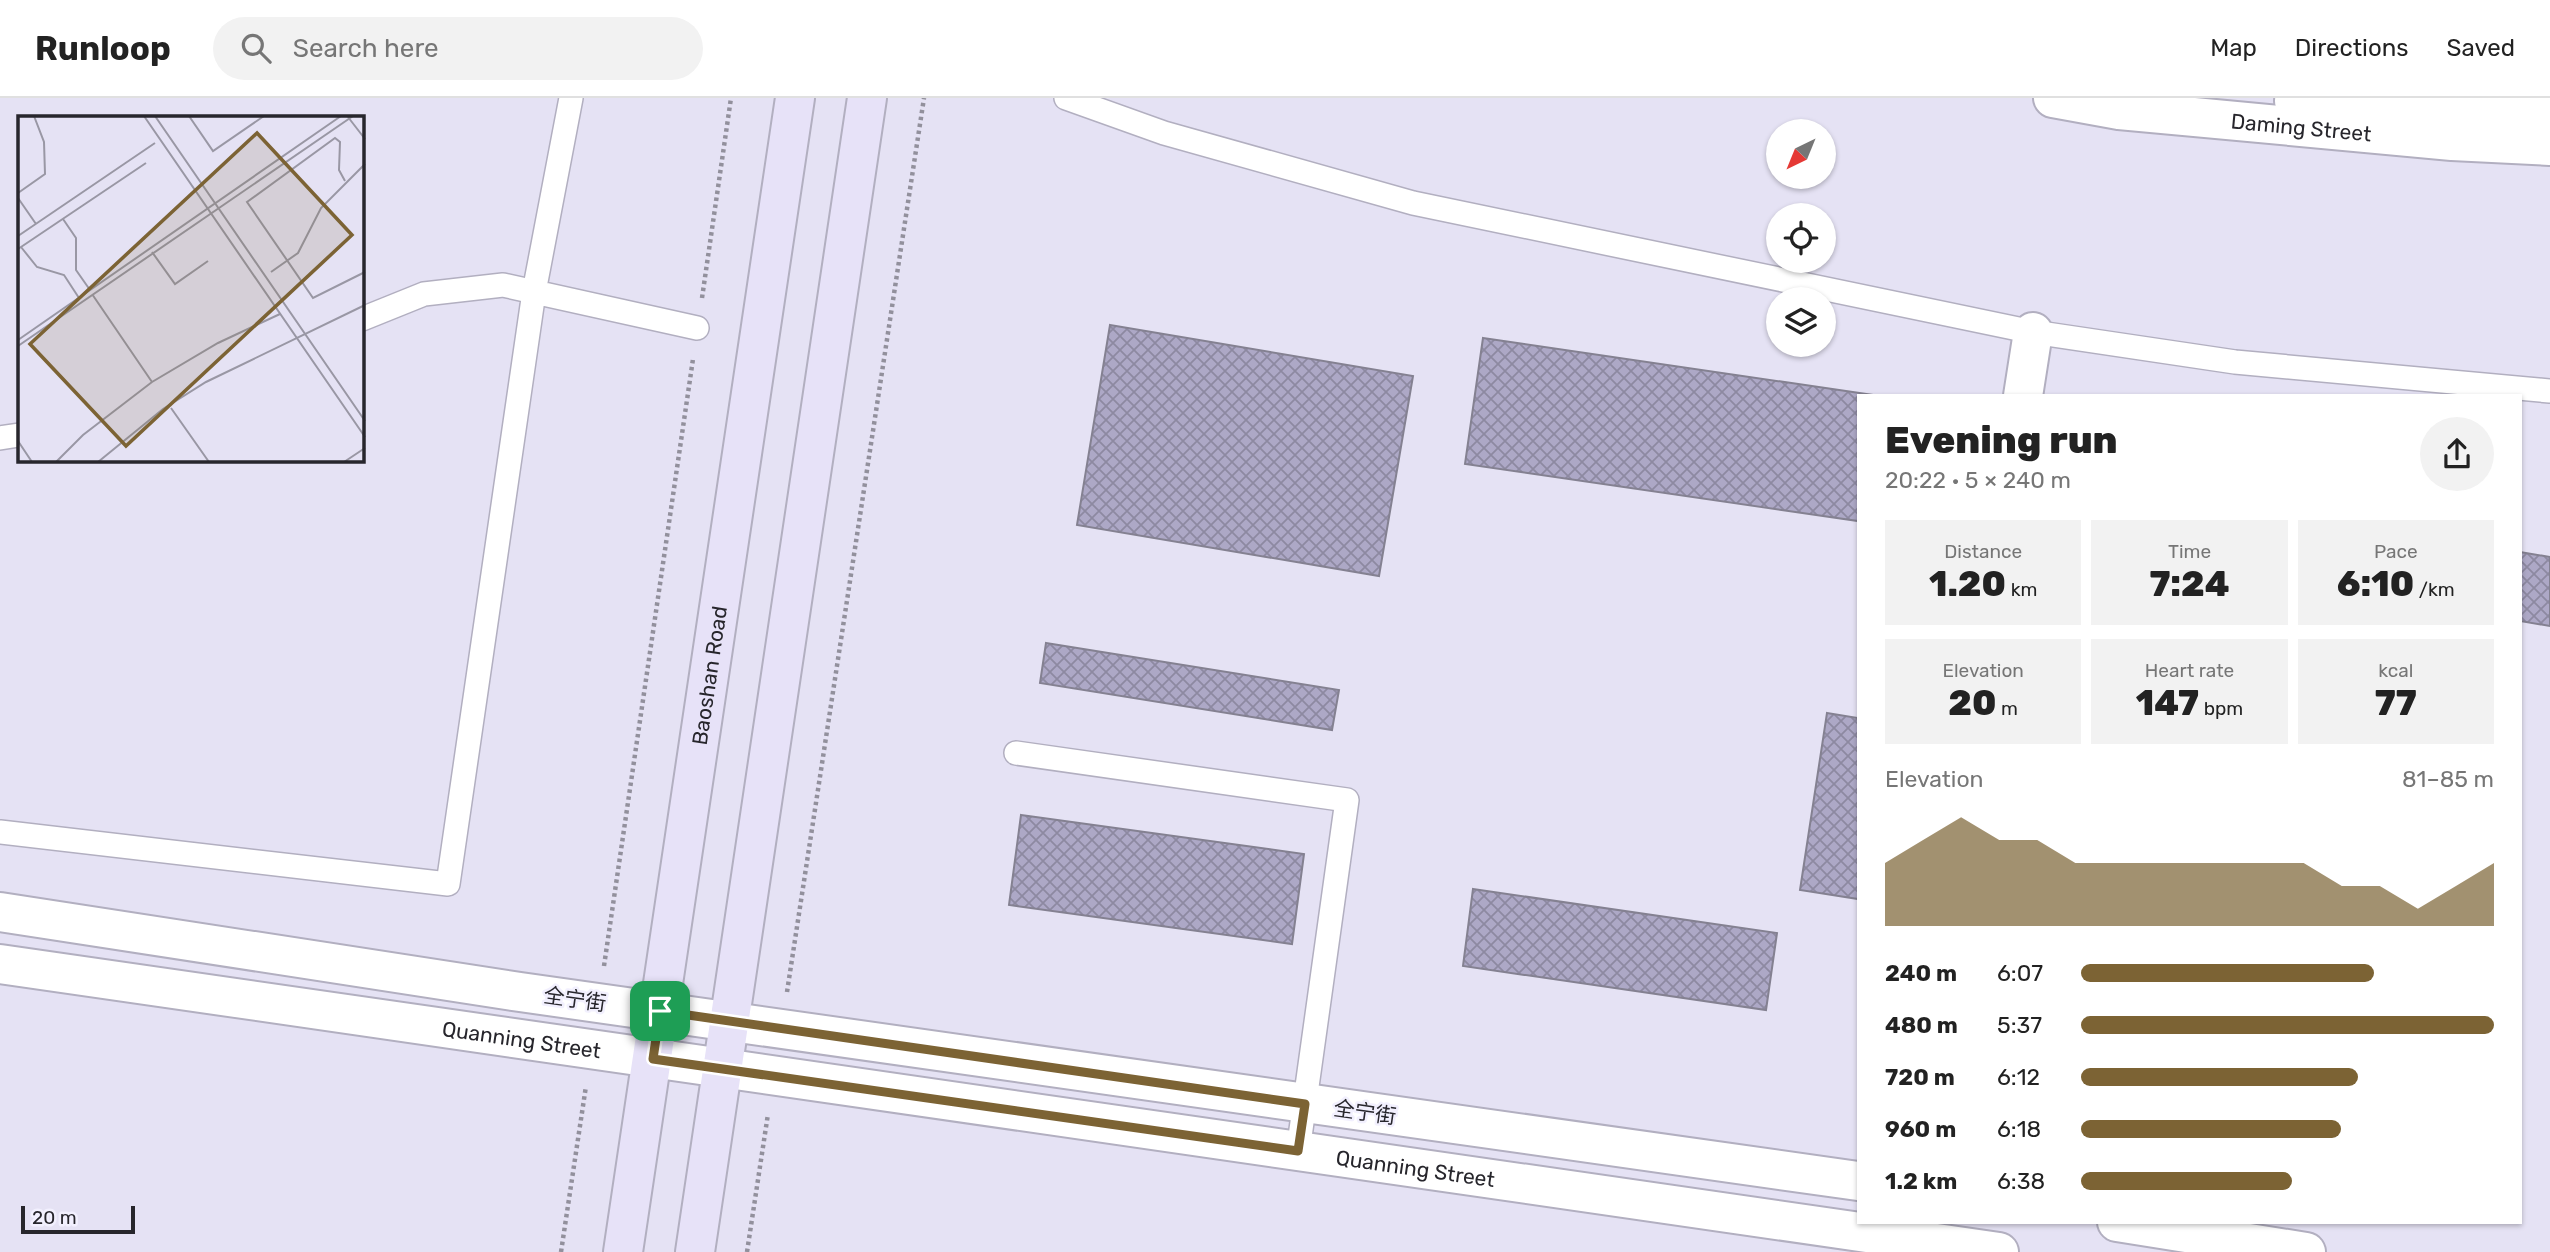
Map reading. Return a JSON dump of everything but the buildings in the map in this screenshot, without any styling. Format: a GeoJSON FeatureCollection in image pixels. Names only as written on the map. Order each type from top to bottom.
{"type":"FeatureCollection","features":[{"type":"Feature","properties":{"kind":"main road","name":"Baoshan Road"},"geometry":{"type":"LineString","coordinates":[[623,1252],[795,98]]}},
{"type":"Feature","properties":{"kind":"main road"},"geometry":{"type":"LineString","coordinates":[[695,1252],[867,98]]}},
{"type":"Feature","properties":{"kind":"street","name":"Daming Street"},"geometry":{"type":"LineString","coordinates":[[2053,98],[2119,110],[2452,141],[2550,146]]}},
{"type":"Feature","properties":{"kind":"street","name":"Daming Street"},"geometry":{"type":"LineString","coordinates":[[2247,98],[2550,117]]}},
{"type":"Feature","properties":{"kind":"street"},"geometry":{"type":"LineString","coordinates":[[2023,394],[2033,332]]}},
{"type":"Feature","properties":{"kind":"street","name":"全宁街"},"geometry":{"type":"LineString","coordinates":[[0,912],[781,1029],[1857,1181]]}},
{"type":"Feature","properties":{"kind":"street","name":"Quanning Street"},"geometry":{"type":"LineString","coordinates":[[0,964],[1999,1252]]}},
{"type":"Feature","properties":{"kind":"street"},"geometry":{"type":"LineString","coordinates":[[2130,1224],[2306,1252]]}},
{"type":"Feature","properties":{"kind":"lane"},"geometry":{"type":"LineString","coordinates":[[0,832],[448,884],[534,292],[571,98]]}},
{"type":"Feature","properties":{"kind":"lane"},"geometry":{"type":"LineString","coordinates":[[1066,98],[1164,133],[1413,203],[2033,332],[2235,362],[2550,391]]}},
{"type":"Feature","properties":{"kind":"lane"},"geometry":{"type":"LineString","coordinates":[[364,318],[424,294],[503,285],[697,328]]}},
{"type":"Feature","properties":{"kind":"lane"},"geometry":{"type":"LineString","coordinates":[[0,438],[18,435]]}},
{"type":"Feature","properties":{"kind":"lane"},"geometry":{"type":"LineString","coordinates":[[1016,753],[1347,800],[1298,1151]]}},
{"type":"Feature","properties":{"kind":"path"},"geometry":{"type":"LineString","coordinates":[[598,1002],[731,98]]}},
{"type":"Feature","properties":{"kind":"path"},"geometry":{"type":"LineString","coordinates":[[781,1029],[924,98]]}},
{"type":"Feature","properties":{"kind":"path"},"geometry":{"type":"LineString","coordinates":[[561,1252],[592,1050]]}},
{"type":"Feature","properties":{"kind":"path"},"geometry":{"type":"LineString","coordinates":[[747,1252],[774,1077]]}},
{"type":"Feature","properties":{"kind":"route"},"geometry":{"type":"LineString","coordinates":[[660,1011],[1305,1104],[1298,1151],[653,1059],[660,1011]]}}]}
